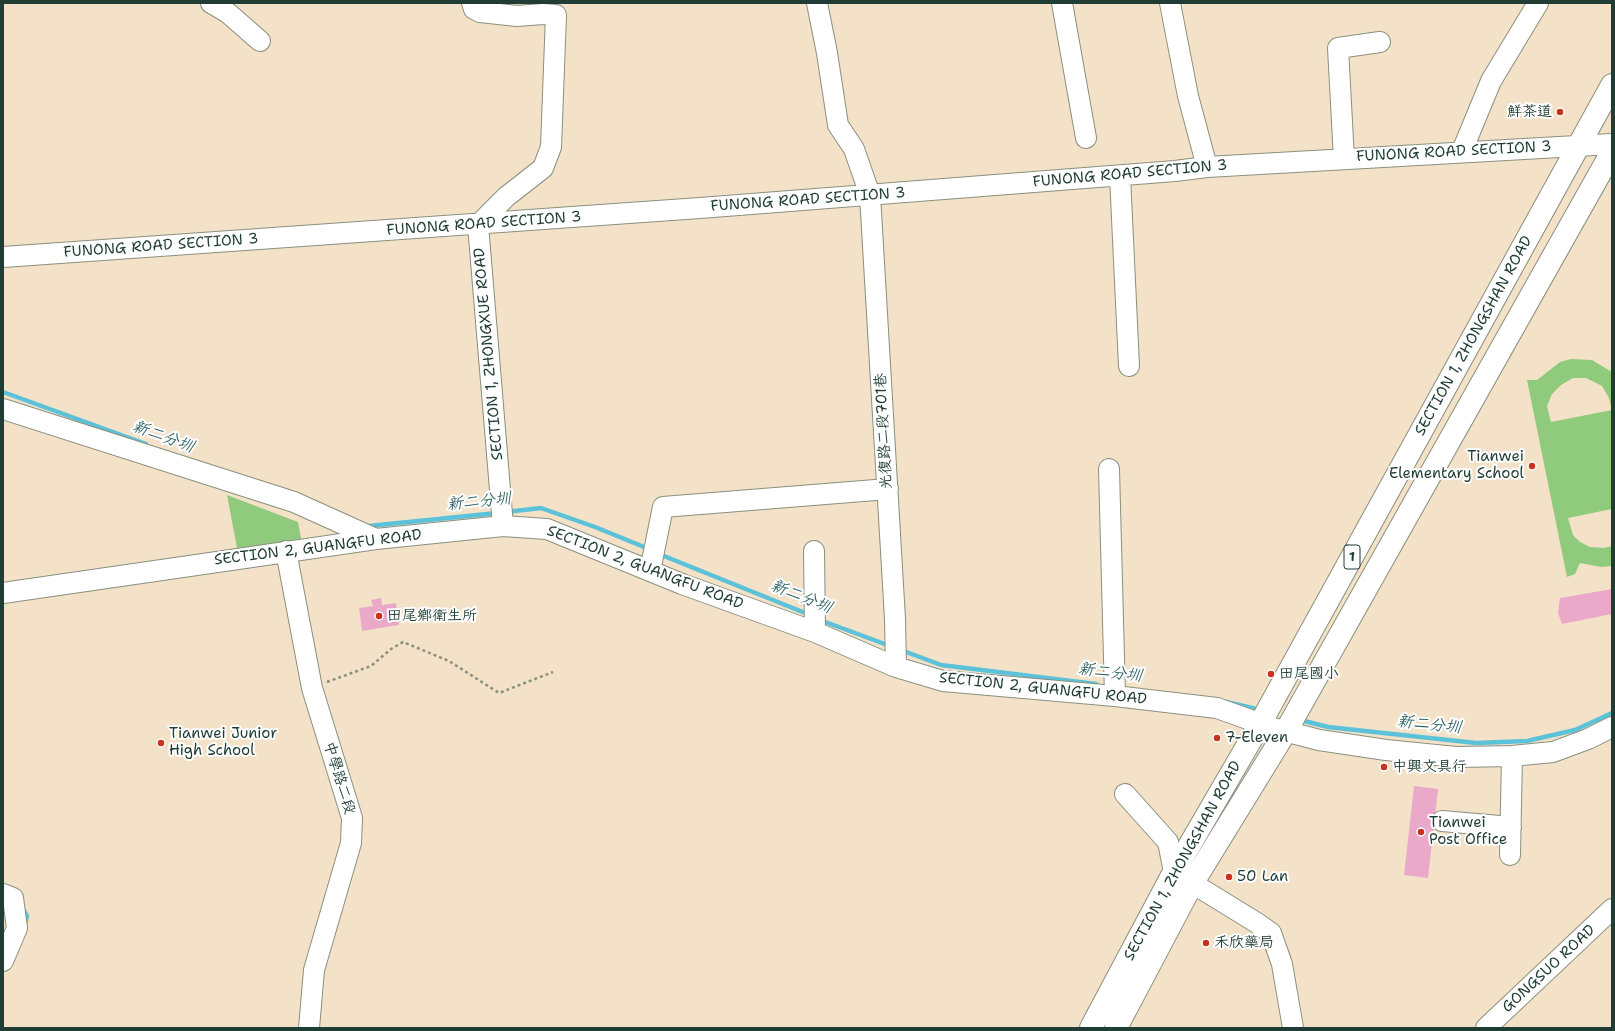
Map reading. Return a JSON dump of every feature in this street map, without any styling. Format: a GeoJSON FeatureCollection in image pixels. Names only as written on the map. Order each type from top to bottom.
{"type":"FeatureCollection","features":[{"type":"Feature","properties":{"kind":"main road","name":"SECTION 1, ZHONGSHAN ROAD"},"geometry":{"type":"LineString","coordinates":[[1273,727],[1612,85]]}},
{"type":"Feature","properties":{"kind":"main road","name":"SECTION 1, ZHONGSHAN ROAD"},"geometry":{"type":"LineString","coordinates":[[1091,1028],[1273,727],[1612,152]]}},
{"type":"Feature","properties":{"kind":"main road","name":"SECTION 1, ZHONGSHAN ROAD"},"geometry":{"type":"LineString","coordinates":[[1116,1028],[1183,878]]}},
{"type":"Feature","properties":{"kind":"street"},"geometry":{"type":"LineString","coordinates":[[211,3],[228,13],[260,41]]}},
{"type":"Feature","properties":{"kind":"street"},"geometry":{"type":"LineString","coordinates":[[472,3],[474,9],[480,12],[517,16],[546,8],[556,15],[551,147],[543,168],[506,196],[478,225]]}},
{"type":"Feature","properties":{"kind":"street","name":"光復路二段701巷"},"geometry":{"type":"LineString","coordinates":[[817,3],[827,53],[838,125],[854,149],[870,196],[888,489],[896,667]]}},
{"type":"Feature","properties":{"kind":"street"},"geometry":{"type":"LineString","coordinates":[[1062,3],[1086,138]]}},
{"type":"Feature","properties":{"kind":"street"},"geometry":{"type":"LineString","coordinates":[[1170,3],[1188,96],[1207,167]]}},
{"type":"Feature","properties":{"kind":"street"},"geometry":{"type":"LineString","coordinates":[[1462,151],[1491,81],[1538,3]]}},
{"type":"Feature","properties":{"kind":"street"},"geometry":{"type":"LineString","coordinates":[[1344,158],[1338,48],[1380,42]]}},
{"type":"Feature","properties":{"kind":"street","name":"FUNONG ROAD SECTION 3"},"geometry":{"type":"LineString","coordinates":[[3,257],[478,225],[870,196],[1120,176],[1207,167],[1462,151],[1612,144]]}},
{"type":"Feature","properties":{"kind":"street"},"geometry":{"type":"LineString","coordinates":[[1120,176],[1129,366]]}},
{"type":"Feature","properties":{"kind":"street","name":"SECTION 1, ZHONGXUE ROAD"},"geometry":{"type":"LineString","coordinates":[[478,225],[502,526]]}},
{"type":"Feature","properties":{"kind":"street"},"geometry":{"type":"LineString","coordinates":[[3,409],[294,502],[376,540]]}},
{"type":"Feature","properties":{"kind":"street"},"geometry":{"type":"LineString","coordinates":[[1109,469],[1115,696]]}},
{"type":"Feature","properties":{"kind":"street"},"geometry":{"type":"LineString","coordinates":[[650,571],[663,507],[888,489]]}},
{"type":"Feature","properties":{"kind":"street","name":"SECTION 2, GUANGFU ROAD"},"geometry":{"type":"LineString","coordinates":[[3,593],[286,551],[376,540],[502,526],[547,529],[650,571],[815,632],[896,667],[943,681],[1115,696],[1217,708],[1273,727],[1319,740],[1386,750],[1456,757],[1512,756],[1553,752],[1588,739],[1612,727]]}},
{"type":"Feature","properties":{"kind":"street","name":"中學路二段"},"geometry":{"type":"LineString","coordinates":[[286,551],[312,688],[352,818],[350,843],[314,970],[309,1028]]}},
{"type":"Feature","properties":{"kind":"street"},"geometry":{"type":"LineString","coordinates":[[814,551],[815,632]]}},
{"type":"Feature","properties":{"kind":"street"},"geometry":{"type":"LineString","coordinates":[[1510,855],[1512,756]]}},
{"type":"Feature","properties":{"kind":"street"},"geometry":{"type":"LineString","coordinates":[[1125,794],[1168,842],[1183,878],[1271,933],[1282,964],[1294,1028]]}},
{"type":"Feature","properties":{"kind":"street"},"geometry":{"type":"LineString","coordinates":[[1442,821],[1511,827]]}},
{"type":"Feature","properties":{"kind":"street"},"geometry":{"type":"LineString","coordinates":[[3,894],[13,898],[17,928],[3,961]]}},
{"type":"Feature","properties":{"kind":"street","name":"GONGSUO ROAD"},"geometry":{"type":"LineString","coordinates":[[1486,1028],[1612,909]]}},
{"type":"Feature","properties":{"kind":"path"},"geometry":{"type":"LineString","coordinates":[[312,688],[371,666],[402,642],[449,661],[499,693],[552,672]]}},
{"type":"Feature","properties":{"kind":"green space"},"geometry":{"type":"Polygon","coordinates":[[[1571,359],[1592,360],[1612,372],[1612,410],[1612,509],[1568,518],[1573,535],[1580,542],[1590,547],[1604,548],[1612,546],[1612,566],[1601,567],[1580,563],[1575,574],[1567,577],[1527,380],[1537,380],[1560,362],[1571,359]],[[1573,378],[1561,385],[1552,394],[1547,406],[1551,422],[1612,410],[1609,398],[1602,386],[1586,378],[1573,378]]]}},
{"type":"Feature","properties":{"kind":"green space"},"geometry":{"type":"Polygon","coordinates":[[[227,495],[298,522],[302,544],[237,548],[227,495]]]}},
{"type":"Feature","properties":{"kind":"building"},"geometry":{"type":"Polygon","coordinates":[[[1612,589],[1612,614],[1562,624],[1558,613],[1560,598],[1612,589]]]}},
{"type":"Feature","properties":{"kind":"building","name":"田尾鄉衛生所"},"geometry":{"type":"Polygon","coordinates":[[[381,598],[382,605],[396,603],[399,625],[362,631],[359,608],[373,606],[371,600],[381,598]]]}},
{"type":"Feature","properties":{"kind":"building","name":"Tianwei Post Office"},"geometry":{"type":"Polygon","coordinates":[[[1414,786],[1438,789],[1428,878],[1404,875],[1414,786]]]}},
{"type":"Feature","properties":{"kind":"waterway","name":"新二分圳"},"geometry":{"type":"LineString","coordinates":[[3,392],[146,444]]}},
{"type":"Feature","properties":{"kind":"waterway","name":"新二分圳"},"geometry":{"type":"LineString","coordinates":[[506,512],[541,508],[595,527],[649,549]]}},
{"type":"Feature","properties":{"kind":"waterway","name":"新二分圳"},"geometry":{"type":"LineString","coordinates":[[369,526],[497,513]]}},
{"type":"Feature","properties":{"kind":"waterway","name":"新二分圳"},"geometry":{"type":"LineString","coordinates":[[659,554],[810,615]]}},
{"type":"Feature","properties":{"kind":"waterway","name":"新二分圳"},"geometry":{"type":"LineString","coordinates":[[820,620],[890,646]]}},
{"type":"Feature","properties":{"kind":"waterway","name":"新二分圳"},"geometry":{"type":"LineString","coordinates":[[901,650],[941,665],[1096,684]]}},
{"type":"Feature","properties":{"kind":"waterway","name":"新二分圳"},"geometry":{"type":"LineString","coordinates":[[1222,701],[1261,710]]}},
{"type":"Feature","properties":{"kind":"waterway","name":"新二分圳"},"geometry":{"type":"LineString","coordinates":[[1300,720],[1328,727],[1476,743],[1527,741],[1575,730],[1612,713]]}},
{"type":"Feature","properties":{"kind":"waterway"},"geometry":{"type":"LineString","coordinates":[[23,909],[27,916],[25,924]]}},
{"type":"Feature","properties":{"kind":"place","name":"鮮茶道"},"geometry":{"type":"Point","coordinates":[1560,112]}},
{"type":"Feature","properties":{"kind":"place","name":"Tianwei Elementary School"},"geometry":{"type":"Point","coordinates":[1532,466]}},
{"type":"Feature","properties":{"kind":"place","name":"田尾鄉衛生所"},"geometry":{"type":"Point","coordinates":[379,616]}},
{"type":"Feature","properties":{"kind":"place","name":"田尾國小"},"geometry":{"type":"Point","coordinates":[1271,674]}},
{"type":"Feature","properties":{"kind":"place","name":"7-Eleven"},"geometry":{"type":"Point","coordinates":[1217,738]}},
{"type":"Feature","properties":{"kind":"place","name":"Tianwei Junior High School"},"geometry":{"type":"Point","coordinates":[161,743]}},
{"type":"Feature","properties":{"kind":"place","name":"中興文具行"},"geometry":{"type":"Point","coordinates":[1384,767]}},
{"type":"Feature","properties":{"kind":"place","name":"Tianwei Post Office"},"geometry":{"type":"Point","coordinates":[1421,832]}},
{"type":"Feature","properties":{"kind":"place","name":"50 Lan"},"geometry":{"type":"Point","coordinates":[1229,877]}},
{"type":"Feature","properties":{"kind":"place","name":"禾欣藥局"},"geometry":{"type":"Point","coordinates":[1206,943]}}]}
